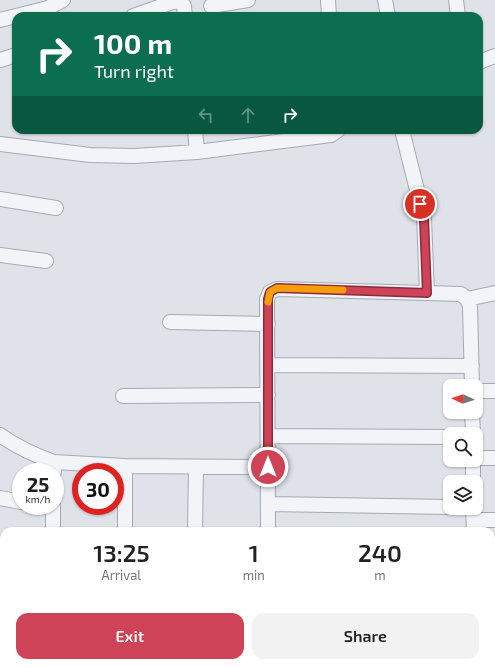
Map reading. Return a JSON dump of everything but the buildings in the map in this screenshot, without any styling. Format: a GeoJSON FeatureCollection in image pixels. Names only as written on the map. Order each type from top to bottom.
{"type":"FeatureCollection","features":[{"type":"Feature","properties":{"kind":"street"},"geometry":{"type":"LineString","coordinates":[[32,12],[48,8],[63,0]]}},
{"type":"Feature","properties":{"kind":"street"},"geometry":{"type":"LineString","coordinates":[[211,6],[248,0]]}},
{"type":"Feature","properties":{"kind":"street"},"geometry":{"type":"LineString","coordinates":[[328,0],[330,12]]}},
{"type":"Feature","properties":{"kind":"street"},"geometry":{"type":"LineString","coordinates":[[385,0],[387,12]]}},
{"type":"Feature","properties":{"kind":"street"},"geometry":{"type":"LineString","coordinates":[[456,0],[458,12]]}},
{"type":"Feature","properties":{"kind":"street"},"geometry":{"type":"LineString","coordinates":[[144,12],[173,2],[180,2],[184,6],[185,12]]}},
{"type":"Feature","properties":{"kind":"street"},"geometry":{"type":"LineString","coordinates":[[0,20],[12,17]]}},
{"type":"Feature","properties":{"kind":"street"},"geometry":{"type":"LineString","coordinates":[[0,60],[12,56]]}},
{"type":"Feature","properties":{"kind":"street"},"geometry":{"type":"LineString","coordinates":[[483,60],[495,56]]}},
{"type":"Feature","properties":{"kind":"street"},"geometry":{"type":"LineString","coordinates":[[195,134],[197,152]]}},
{"type":"Feature","properties":{"kind":"street"},"geometry":{"type":"LineString","coordinates":[[0,144],[90,155],[112,156],[197,152],[332,134]]}},
{"type":"Feature","properties":{"kind":"street"},"geometry":{"type":"LineString","coordinates":[[403,134],[424,218],[427,293]]}},
{"type":"Feature","properties":{"kind":"street"},"geometry":{"type":"LineString","coordinates":[[0,199],[56,208]]}},
{"type":"Feature","properties":{"kind":"street"},"geometry":{"type":"LineString","coordinates":[[0,255],[46,261]]}},
{"type":"Feature","properties":{"kind":"street"},"geometry":{"type":"LineString","coordinates":[[268,527],[268,299],[270,292],[277,288],[461,294],[467,299],[470,306],[472,379]]}},
{"type":"Feature","properties":{"kind":"street"},"geometry":{"type":"LineString","coordinates":[[467,299],[495,293]]}},
{"type":"Feature","properties":{"kind":"street"},"geometry":{"type":"LineString","coordinates":[[170,322],[268,324]]}},
{"type":"Feature","properties":{"kind":"street"},"geometry":{"type":"LineString","coordinates":[[268,365],[472,366]]}},
{"type":"Feature","properties":{"kind":"street"},"geometry":{"type":"LineString","coordinates":[[483,391],[495,391]]}},
{"type":"Feature","properties":{"kind":"street"},"geometry":{"type":"LineString","coordinates":[[123,396],[268,394]]}},
{"type":"Feature","properties":{"kind":"street"},"geometry":{"type":"LineString","coordinates":[[0,435],[47,463]]}},
{"type":"Feature","properties":{"kind":"street"},"geometry":{"type":"LineString","coordinates":[[268,436],[443,437]]}},
{"type":"Feature","properties":{"kind":"street"},"geometry":{"type":"LineString","coordinates":[[483,458],[495,458]]}},
{"type":"Feature","properties":{"kind":"street"},"geometry":{"type":"LineString","coordinates":[[125,466],[125,527]]}},
{"type":"Feature","properties":{"kind":"street"},"geometry":{"type":"LineString","coordinates":[[64,467],[268,467]]}},
{"type":"Feature","properties":{"kind":"street"},"geometry":{"type":"LineString","coordinates":[[195,527],[196,467]]}},
{"type":"Feature","properties":{"kind":"street"},"geometry":{"type":"LineString","coordinates":[[0,498],[12,500]]}},
{"type":"Feature","properties":{"kind":"street"},"geometry":{"type":"LineString","coordinates":[[268,504],[443,507]]}},
{"type":"Feature","properties":{"kind":"street"},"geometry":{"type":"LineString","coordinates":[[53,515],[53,527]]}},
{"type":"Feature","properties":{"kind":"street"},"geometry":{"type":"LineString","coordinates":[[474,520],[495,520]]}},
{"type":"Feature","properties":{"kind":"slow traffic"},"geometry":{"type":"LineString","coordinates":[[268,302],[270,292],[277,288],[343,290]]}},
{"type":"Feature","properties":{"kind":"route"},"geometry":{"type":"LineString","coordinates":[[268,467],[268,299],[270,292],[277,288],[427,293],[424,218],[420,204]]}}]}
